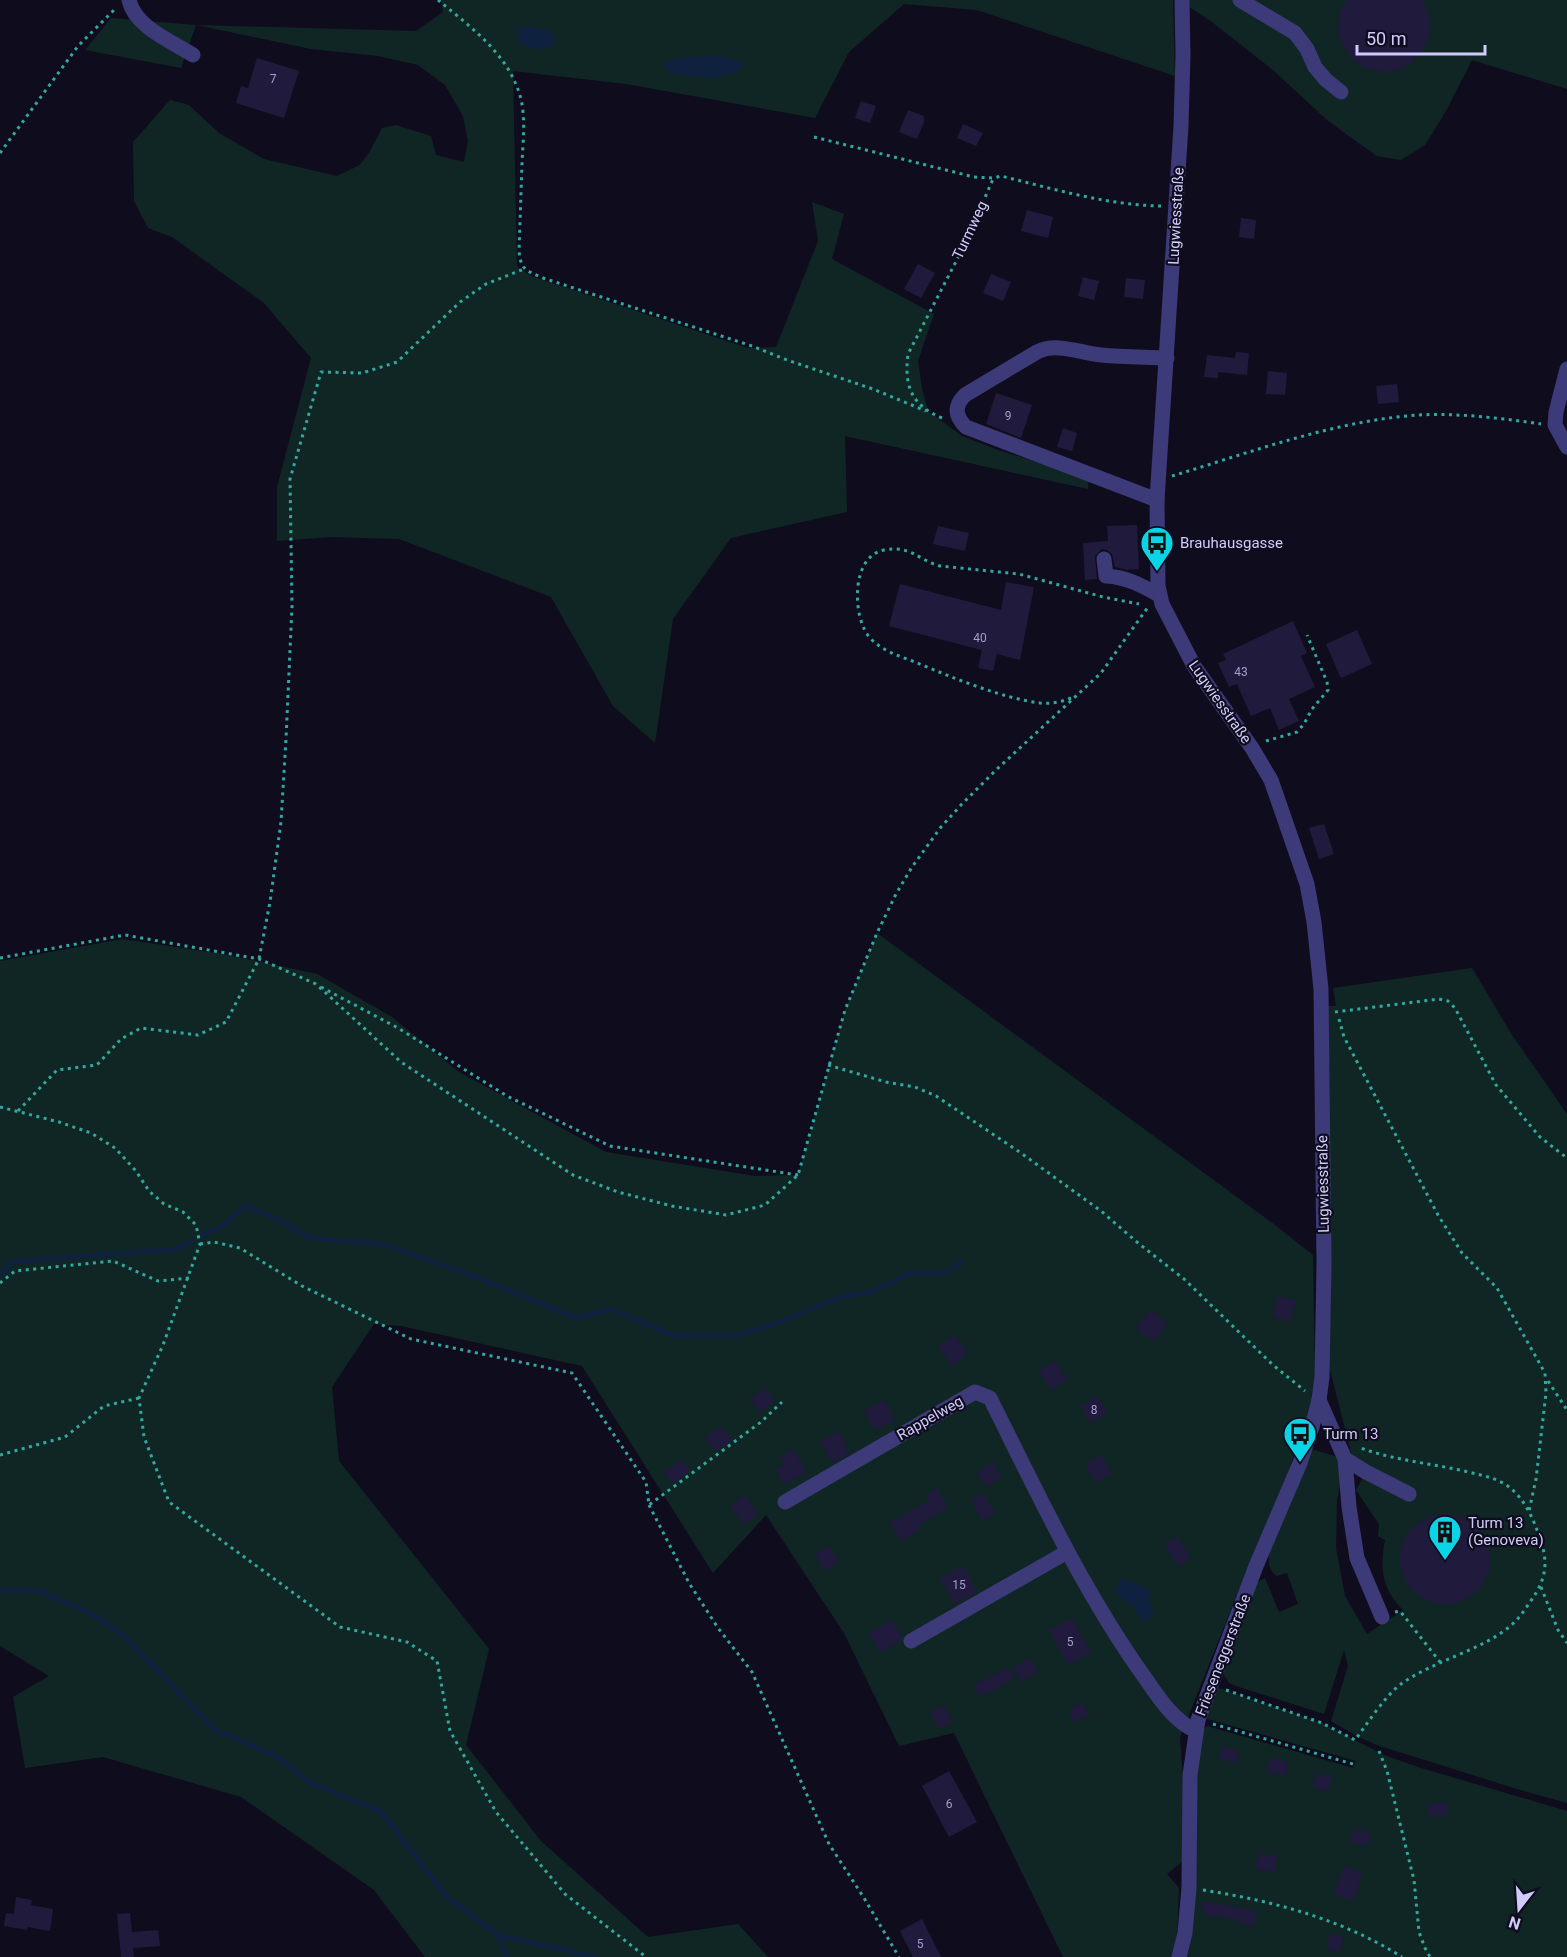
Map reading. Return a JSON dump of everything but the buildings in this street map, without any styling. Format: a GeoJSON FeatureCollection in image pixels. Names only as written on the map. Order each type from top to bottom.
{"type":"FeatureCollection","features":[{"type":"Feature","properties":{"kind":"street","name":"Lugwiesstraße"},"geometry":{"type":"LineString","coordinates":[[1182,0],[1183,76],[1177,207],[1157,500],[1156,550],[1159,595],[1194,666],[1271,780],[1307,884],[1319,960],[1322,1042],[1324,1264],[1322,1377],[1319,1400]]}},
{"type":"Feature","properties":{"kind":"street"},"geometry":{"type":"LineString","coordinates":[[1240,0],[1295,33],[1326,80],[1341,92]]}},
{"type":"Feature","properties":{"kind":"street"},"geometry":{"type":"LineString","coordinates":[[124,2],[143,24],[193,56]]}},
{"type":"Feature","properties":{"kind":"street"},"geometry":{"type":"LineString","coordinates":[[1157,500],[966,427],[958,417],[956,408],[965,395],[1044,349],[1056,348],[1133,358],[1167,358]]}},
{"type":"Feature","properties":{"kind":"street"},"geometry":{"type":"LineString","coordinates":[[1567,369],[1555,425],[1567,447]]}},
{"type":"Feature","properties":{"kind":"street"},"geometry":{"type":"LineString","coordinates":[[1104,559],[1106,576],[1134,581],[1159,595]]}},
{"type":"Feature","properties":{"kind":"street","name":"Rappelweg"},"geometry":{"type":"LineString","coordinates":[[785,1502],[975,1392],[990,1398],[1067,1552],[1129,1655],[1164,1705],[1184,1725],[1197,1725]]}},
{"type":"Feature","properties":{"kind":"street"},"geometry":{"type":"LineString","coordinates":[[1319,1400],[1345,1459],[1349,1507],[1357,1558],[1382,1617]]}},
{"type":"Feature","properties":{"kind":"street","name":"Frieseneggerstraße"},"geometry":{"type":"LineString","coordinates":[[1179,1957],[1185,1934],[1189,1888],[1190,1775],[1197,1725],[1256,1566],[1300,1463],[1319,1400]]}},
{"type":"Feature","properties":{"kind":"street"},"geometry":{"type":"LineString","coordinates":[[1345,1459],[1366,1473],[1408,1494]]}},
{"type":"Feature","properties":{"kind":"street"},"geometry":{"type":"LineString","coordinates":[[911,1641],[1067,1552]]}},
{"type":"Feature","properties":{"kind":"path"},"geometry":{"type":"LineString","coordinates":[[438,0],[493,49],[517,86],[523,124],[519,251],[520,264],[524,269],[543,278],[752,346],[873,389],[966,427]]}},
{"type":"Feature","properties":{"kind":"path"},"geometry":{"type":"LineString","coordinates":[[0,153],[78,46],[124,2]]}},
{"type":"Feature","properties":{"kind":"path"},"geometry":{"type":"LineString","coordinates":[[814,137],[975,177],[1001,176],[1104,201],[1137,206],[1177,207]]}},
{"type":"Feature","properties":{"kind":"path","name":"Turmweg"},"geometry":{"type":"LineString","coordinates":[[926,411],[911,392],[906,372],[908,354],[963,248],[993,178]]}},
{"type":"Feature","properties":{"kind":"path"},"geometry":{"type":"LineString","coordinates":[[18,1111],[57,1070],[97,1065],[121,1040],[141,1028],[198,1035],[226,1022],[258,959],[270,902],[285,763],[292,606],[290,479],[321,372],[362,373],[397,362],[469,296],[486,284],[524,269]]}},
{"type":"Feature","properties":{"kind":"path"},"geometry":{"type":"LineString","coordinates":[[1158,480],[1314,434],[1385,418],[1457,415],[1555,425]]}},
{"type":"Feature","properties":{"kind":"path"},"geometry":{"type":"LineString","coordinates":[[316,984],[400,1062],[573,1175],[640,1198],[726,1215],[765,1205],[798,1175],[845,1010],[896,894],[924,849],[940,827],[975,791],[1076,696],[1107,665],[1149,605],[1118,600],[1019,574],[940,566],[904,550],[878,552],[866,560],[858,580],[860,614],[865,633],[879,646],[942,673],[1015,697],[1046,703],[1076,696]]}},
{"type":"Feature","properties":{"kind":"path"},"geometry":{"type":"LineString","coordinates":[[1251,748],[1297,732],[1328,690],[1327,681],[1307,635]]}},
{"type":"Feature","properties":{"kind":"path"},"geometry":{"type":"LineString","coordinates":[[0,958],[125,935],[258,959],[316,984],[398,1028],[507,1096],[610,1146],[798,1175]]}},
{"type":"Feature","properties":{"kind":"path"},"geometry":{"type":"LineString","coordinates":[[1567,1158],[1540,1137],[1496,1085],[1455,1008],[1448,1001],[1439,999],[1337,1011],[1344,1037],[1438,1215],[1462,1253],[1497,1288],[1543,1366],[1547,1379],[1567,1410]]}},
{"type":"Feature","properties":{"kind":"path"},"geometry":{"type":"LineString","coordinates":[[828,1065],[886,1082],[915,1087],[936,1096],[1074,1190],[1184,1279],[1294,1383],[1319,1400]]}},
{"type":"Feature","properties":{"kind":"path"},"geometry":{"type":"LineString","coordinates":[[0,1107],[91,1133],[115,1148],[136,1171],[149,1191],[164,1204],[183,1212],[196,1225],[200,1244],[189,1278],[163,1346],[139,1398],[144,1437],[169,1502],[340,1628],[408,1642],[437,1661],[450,1731],[496,1812],[565,1894],[646,1957]]}},
{"type":"Feature","properties":{"kind":"path"},"geometry":{"type":"LineString","coordinates":[[200,1244],[214,1242],[240,1248],[302,1286],[411,1339],[572,1373],[646,1482],[649,1505],[689,1583],[718,1628],[752,1672],[829,1844],[899,1957]]}},
{"type":"Feature","properties":{"kind":"path"},"geometry":{"type":"LineString","coordinates":[[0,1283],[15,1271],[113,1261],[158,1281],[189,1278]]}},
{"type":"Feature","properties":{"kind":"path"},"geometry":{"type":"LineString","coordinates":[[1529,1511],[1536,1479],[1547,1379]]}},
{"type":"Feature","properties":{"kind":"path"},"geometry":{"type":"LineString","coordinates":[[0,1455],[65,1437],[104,1406],[139,1398]]}},
{"type":"Feature","properties":{"kind":"path"},"geometry":{"type":"LineString","coordinates":[[649,1505],[761,1422],[782,1402]]}},
{"type":"Feature","properties":{"kind":"path"},"geometry":{"type":"LineString","coordinates":[[1210,1685],[1322,1723],[1355,1740],[1400,1685],[1509,1627],[1521,1615],[1541,1587],[1545,1570],[1544,1552],[1529,1511],[1517,1494],[1500,1482],[1485,1476],[1387,1456],[1337,1440]]}},
{"type":"Feature","properties":{"kind":"path"},"geometry":{"type":"LineString","coordinates":[[1541,1587],[1558,1630],[1567,1643]]}},
{"type":"Feature","properties":{"kind":"path"},"geometry":{"type":"LineString","coordinates":[[1382,1617],[1400,1611],[1440,1662]]}},
{"type":"Feature","properties":{"kind":"path"},"geometry":{"type":"LineString","coordinates":[[1197,1725],[1353,1764]]}},
{"type":"Feature","properties":{"kind":"path"},"geometry":{"type":"LineString","coordinates":[[1379,1751],[1387,1771],[1414,1880],[1419,1932],[1430,1957]]}},
{"type":"Feature","properties":{"kind":"path"},"geometry":{"type":"LineString","coordinates":[[1189,1888],[1244,1897],[1311,1915],[1342,1926],[1402,1957]]}},
{"type":"Feature","properties":{"kind":"green space"},"geometry":{"type":"Polygon","coordinates":[[[441,0],[1173,0],[1175,76],[977,10],[904,4],[849,52],[815,118],[626,84],[513,71],[517,266],[531,276],[748,348],[776,347],[818,241],[812,202],[844,214],[832,259],[934,314],[918,361],[928,411],[962,436],[998,450],[1089,478],[1088,489],[845,436],[847,512],[731,538],[673,619],[655,743],[613,706],[551,597],[399,539],[331,537],[277,541],[277,487],[311,358],[264,303],[172,237],[148,228],[134,201],[133,142],[170,100],[189,105],[219,133],[264,159],[337,176],[360,165],[382,128],[396,125],[431,136],[436,155],[464,162],[468,141],[463,116],[445,85],[418,65],[378,56],[311,49],[196,25],[416,31],[443,12],[441,0]]]}},
{"type":"Feature","properties":{"kind":"green space"},"geometry":{"type":"Polygon","coordinates":[[[1188,0],[1567,0],[1567,89],[1472,60],[1446,111],[1425,145],[1401,160],[1377,156],[1326,119],[1273,70],[1188,6],[1188,0]]]}},
{"type":"Feature","properties":{"kind":"green space"},"geometry":{"type":"Polygon","coordinates":[[[111,18],[196,25],[181,68],[85,50],[111,18]]]}},
{"type":"Feature","properties":{"kind":"green space"},"geometry":{"type":"Polygon","coordinates":[[[877,933],[1313,1255],[1315,1378],[1311,1405],[1284,1484],[1180,1737],[1183,1782],[1182,1862],[1167,1874],[1179,1888],[1177,1942],[1172,1957],[1063,1957],[954,1733],[899,1746],[844,1633],[766,1515],[713,1573],[582,1366],[401,1326],[374,1324],[332,1387],[339,1461],[489,1649],[466,1745],[541,1841],[648,1937],[738,1924],[768,1957],[425,1957],[374,1890],[241,1797],[103,1757],[25,1768],[13,1697],[49,1676],[0,1646],[0,961],[123,939],[228,955],[317,974],[392,1017],[459,1072],[606,1152],[755,1176],[798,1175],[845,1010],[877,933]]]}},
{"type":"Feature","properties":{"kind":"green space"},"geometry":{"type":"Polygon","coordinates":[[[1472,968],[1512,1035],[1567,1114],[1567,1803],[1377,1745],[1331,1721],[1348,1666],[1344,1650],[1324,1714],[1236,1686],[1229,1683],[1222,1672],[1256,1583],[1265,1578],[1279,1612],[1298,1604],[1287,1573],[1276,1576],[1271,1569],[1269,1559],[1271,1547],[1311,1449],[1345,1459],[1352,1456],[1329,1366],[1326,1006],[1336,1006],[1333,988],[1472,968]],[[1345,1459],[1337,1501],[1336,1548],[1345,1596],[1367,1634],[1403,1610],[1386,1586],[1383,1569],[1385,1540],[1378,1536],[1379,1524],[1356,1490],[1366,1472],[1345,1459]]]}},
{"type":"Feature","properties":{"kind":"green space"},"geometry":{"type":"Polygon","coordinates":[[[1210,1685],[1322,1723],[1384,1755],[1418,1767],[1567,1811],[1567,1957],[1185,1957],[1200,1732],[1207,1726],[1353,1768],[1356,1761],[1204,1718],[1210,1685]]]}},
{"type":"Feature","properties":{"kind":"water"},"geometry":{"type":"Polygon","coordinates":[[[532,27],[551,31],[555,44],[539,50],[519,43],[517,28],[532,27]]]}},
{"type":"Feature","properties":{"kind":"water"},"geometry":{"type":"Polygon","coordinates":[[[721,56],[744,63],[737,73],[712,78],[671,74],[663,63],[684,57],[721,56]]]}},
{"type":"Feature","properties":{"kind":"water"},"geometry":{"type":"Polygon","coordinates":[[[1124,1579],[1150,1590],[1149,1601],[1153,1615],[1151,1618],[1141,1620],[1131,1605],[1115,1594],[1119,1581],[1124,1579]]]}},
{"type":"Feature","properties":{"kind":"waterway"},"geometry":{"type":"LineString","coordinates":[[202,1236],[225,1224],[244,1206],[275,1218],[310,1238],[383,1244],[481,1279],[576,1318],[611,1309],[675,1336],[736,1336],[782,1321],[844,1296],[871,1292],[910,1273],[945,1273],[961,1262]]}},
{"type":"Feature","properties":{"kind":"waterway"},"geometry":{"type":"LineString","coordinates":[[0,1275],[12,1262],[176,1249],[192,1241]]}},
{"type":"Feature","properties":{"kind":"waterway"},"geometry":{"type":"LineString","coordinates":[[0,1590],[39,1591],[90,1613],[123,1635],[215,1730],[276,1756],[311,1783],[380,1811],[447,1897],[498,1935],[507,1957]]}},
{"type":"Feature","properties":{"kind":"waterway"},"geometry":{"type":"LineString","coordinates":[[498,1935],[595,1957]]}},
{"type":"Feature","properties":{"kind":"place","name":"Brauhausgasse"},"geometry":{"type":"Point","coordinates":[1157,572]}},
{"type":"Feature","properties":{"kind":"place","name":"Turm 13"},"geometry":{"type":"Point","coordinates":[1300,1463]}},
{"type":"Feature","properties":{"kind":"place","name":"Turm 13 (Genoveva)"},"geometry":{"type":"Point","coordinates":[1445,1561]}}]}
